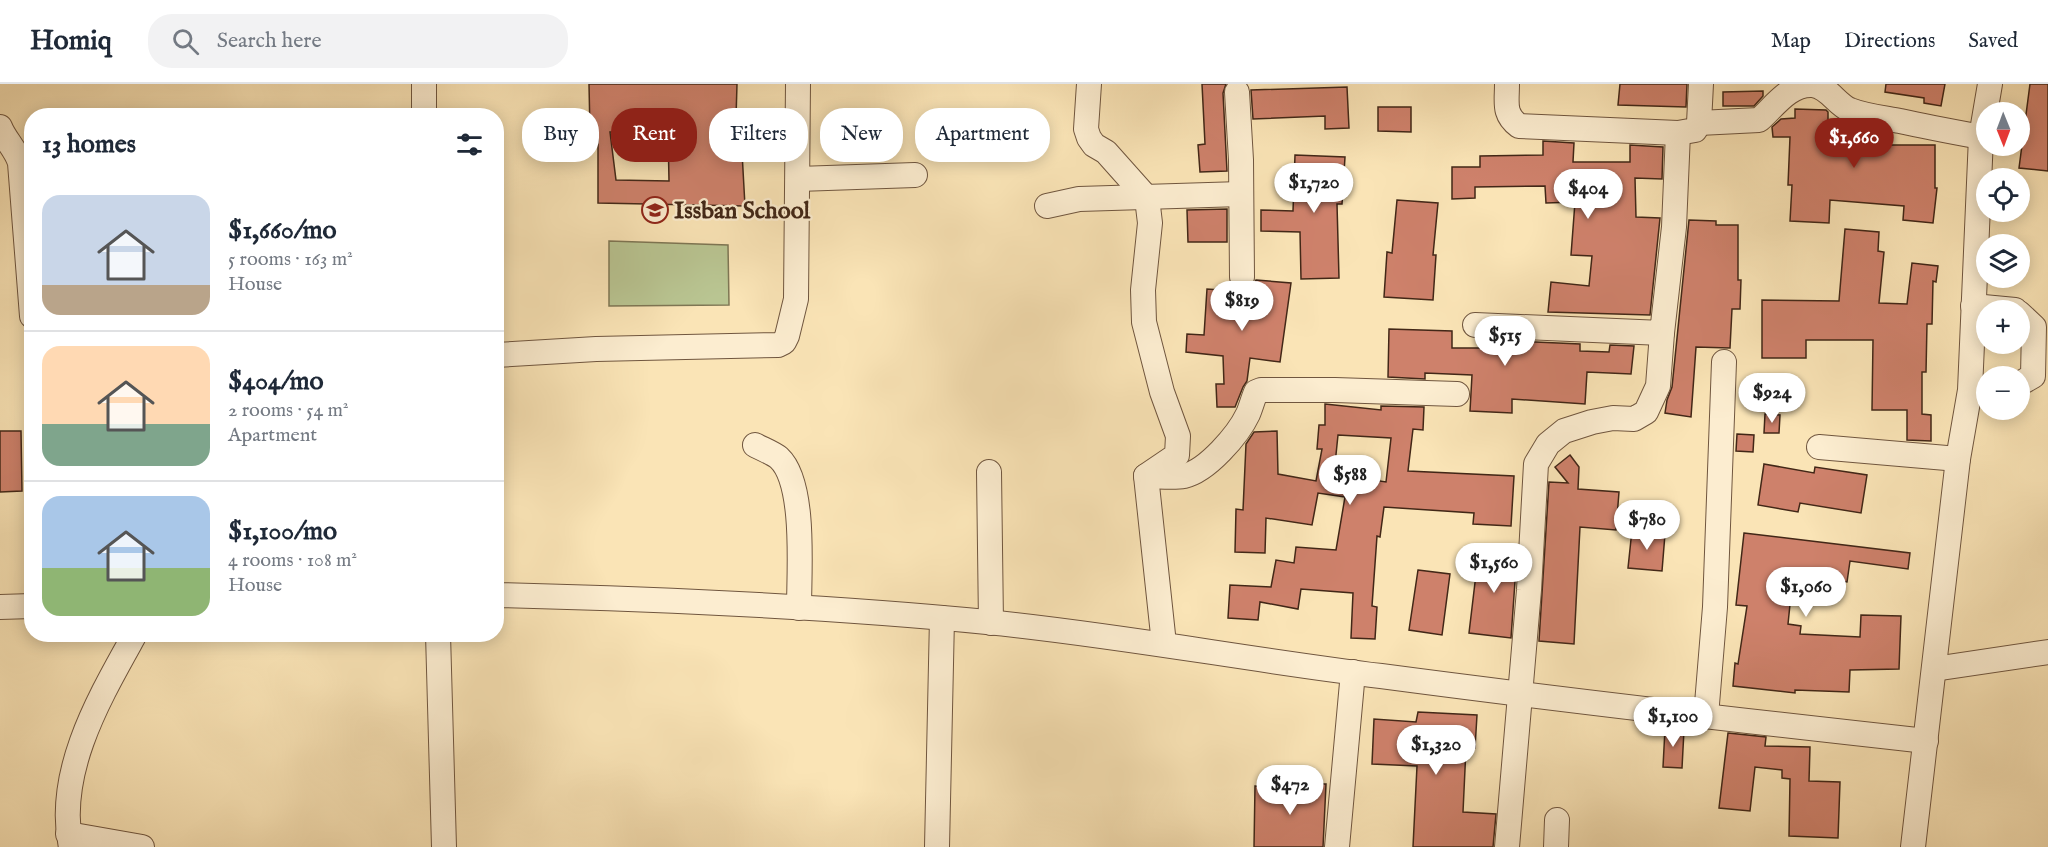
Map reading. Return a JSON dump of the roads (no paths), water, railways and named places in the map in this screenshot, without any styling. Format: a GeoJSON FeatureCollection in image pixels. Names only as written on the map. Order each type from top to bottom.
{"type":"FeatureCollection","features":[{"type":"Feature","properties":{"kind":"street"},"geometry":{"type":"LineString","coordinates":[[424,84],[424,108]]}},
{"type":"Feature","properties":{"kind":"street"},"geometry":{"type":"LineString","coordinates":[[504,355],[596,349],[778,345],[784,342],[788,336],[796,299],[798,84]]}},
{"type":"Feature","properties":{"kind":"street"},"geometry":{"type":"LineString","coordinates":[[1089,84],[1086,129],[1089,138],[1094,145],[1106,152],[1147,198],[1150,223],[1143,290],[1144,322],[1162,392],[1178,436],[1177,455],[1146,476]]}},
{"type":"Feature","properties":{"kind":"street"},"geometry":{"type":"LineString","coordinates":[[1507,84],[1507,112],[1510,120],[1519,126],[1689,128],[1759,120],[1782,96],[1799,88],[1813,85],[1832,94],[1850,110],[1976,136]]}},
{"type":"Feature","properties":{"kind":"street"},"geometry":{"type":"LineString","coordinates":[[1507,847],[1529,590],[1536,464],[1548,444],[1564,431],[1612,418],[1634,419],[1646,412],[1658,386],[1674,227],[1689,128],[1701,84]]}},
{"type":"Feature","properties":{"kind":"street"},"geometry":{"type":"LineString","coordinates":[[1987,102],[1990,84]]}},
{"type":"Feature","properties":{"kind":"street"},"geometry":{"type":"LineString","coordinates":[[1237,92],[1242,277]]}},
{"type":"Feature","properties":{"kind":"street"},"geometry":{"type":"LineString","coordinates":[[0,127],[3,135],[23,150],[20,163],[24,214]]}},
{"type":"Feature","properties":{"kind":"street"},"geometry":{"type":"LineString","coordinates":[[1977,366],[1973,306],[1980,156]]}},
{"type":"Feature","properties":{"kind":"street"},"geometry":{"type":"LineString","coordinates":[[798,179],[915,175]]}},
{"type":"Feature","properties":{"kind":"street"},"geometry":{"type":"LineString","coordinates":[[1047,206],[1079,200],[1241,194]]}},
{"type":"Feature","properties":{"kind":"street"},"geometry":{"type":"LineString","coordinates":[[2030,323],[2034,327],[2033,376],[2030,378]]}},
{"type":"Feature","properties":{"kind":"street"},"geometry":{"type":"LineString","coordinates":[[1475,325],[1662,333]]}},
{"type":"Feature","properties":{"kind":"street"},"geometry":{"type":"LineString","coordinates":[[1706,716],[1715,607],[1724,362]]}},
{"type":"Feature","properties":{"kind":"street"},"geometry":{"type":"LineString","coordinates":[[1146,476],[1183,476],[1197,472],[1234,436],[1247,416],[1256,392],[1260,390],[1457,394]]}},
{"type":"Feature","properties":{"kind":"street"},"geometry":{"type":"LineString","coordinates":[[1913,847],[1959,459],[1976,397]]}},
{"type":"Feature","properties":{"kind":"street"},"geometry":{"type":"LineString","coordinates":[[755,445],[779,458],[792,480],[797,506],[799,608]]}},
{"type":"Feature","properties":{"kind":"street"},"geometry":{"type":"LineString","coordinates":[[1819,447],[1959,459]]}},
{"type":"Feature","properties":{"kind":"street"},"geometry":{"type":"LineString","coordinates":[[990,472],[991,623]]}},
{"type":"Feature","properties":{"kind":"street"},"geometry":{"type":"LineString","coordinates":[[1146,476],[1164,644]]}},
{"type":"Feature","properties":{"kind":"street"},"geometry":{"type":"LineString","coordinates":[[504,595],[664,599],[991,623],[1164,644],[1353,672],[1926,741]]}},
{"type":"Feature","properties":{"kind":"street"},"geometry":{"type":"LineString","coordinates":[[0,607],[24,606]]}},
{"type":"Feature","properties":{"kind":"street"},"geometry":{"type":"LineString","coordinates":[[936,847],[942,618]]}},
{"type":"Feature","properties":{"kind":"street"},"geometry":{"type":"LineString","coordinates":[[131,642],[93,715],[80,751],[68,795],[69,840],[142,847]]}},
{"type":"Feature","properties":{"kind":"street"},"geometry":{"type":"LineString","coordinates":[[438,642],[444,847]]}},
{"type":"Feature","properties":{"kind":"street"},"geometry":{"type":"LineString","coordinates":[[1934,669],[2048,652]]}},
{"type":"Feature","properties":{"kind":"street"},"geometry":{"type":"LineString","coordinates":[[1337,847],[1353,672]]}},
{"type":"Feature","properties":{"kind":"street"},"geometry":{"type":"LineString","coordinates":[[1556,847],[1557,820]]}},
{"type":"Feature","properties":{"kind":"place","name":"Issban School"},"geometry":{"type":"Point","coordinates":[655,210]}}]}
